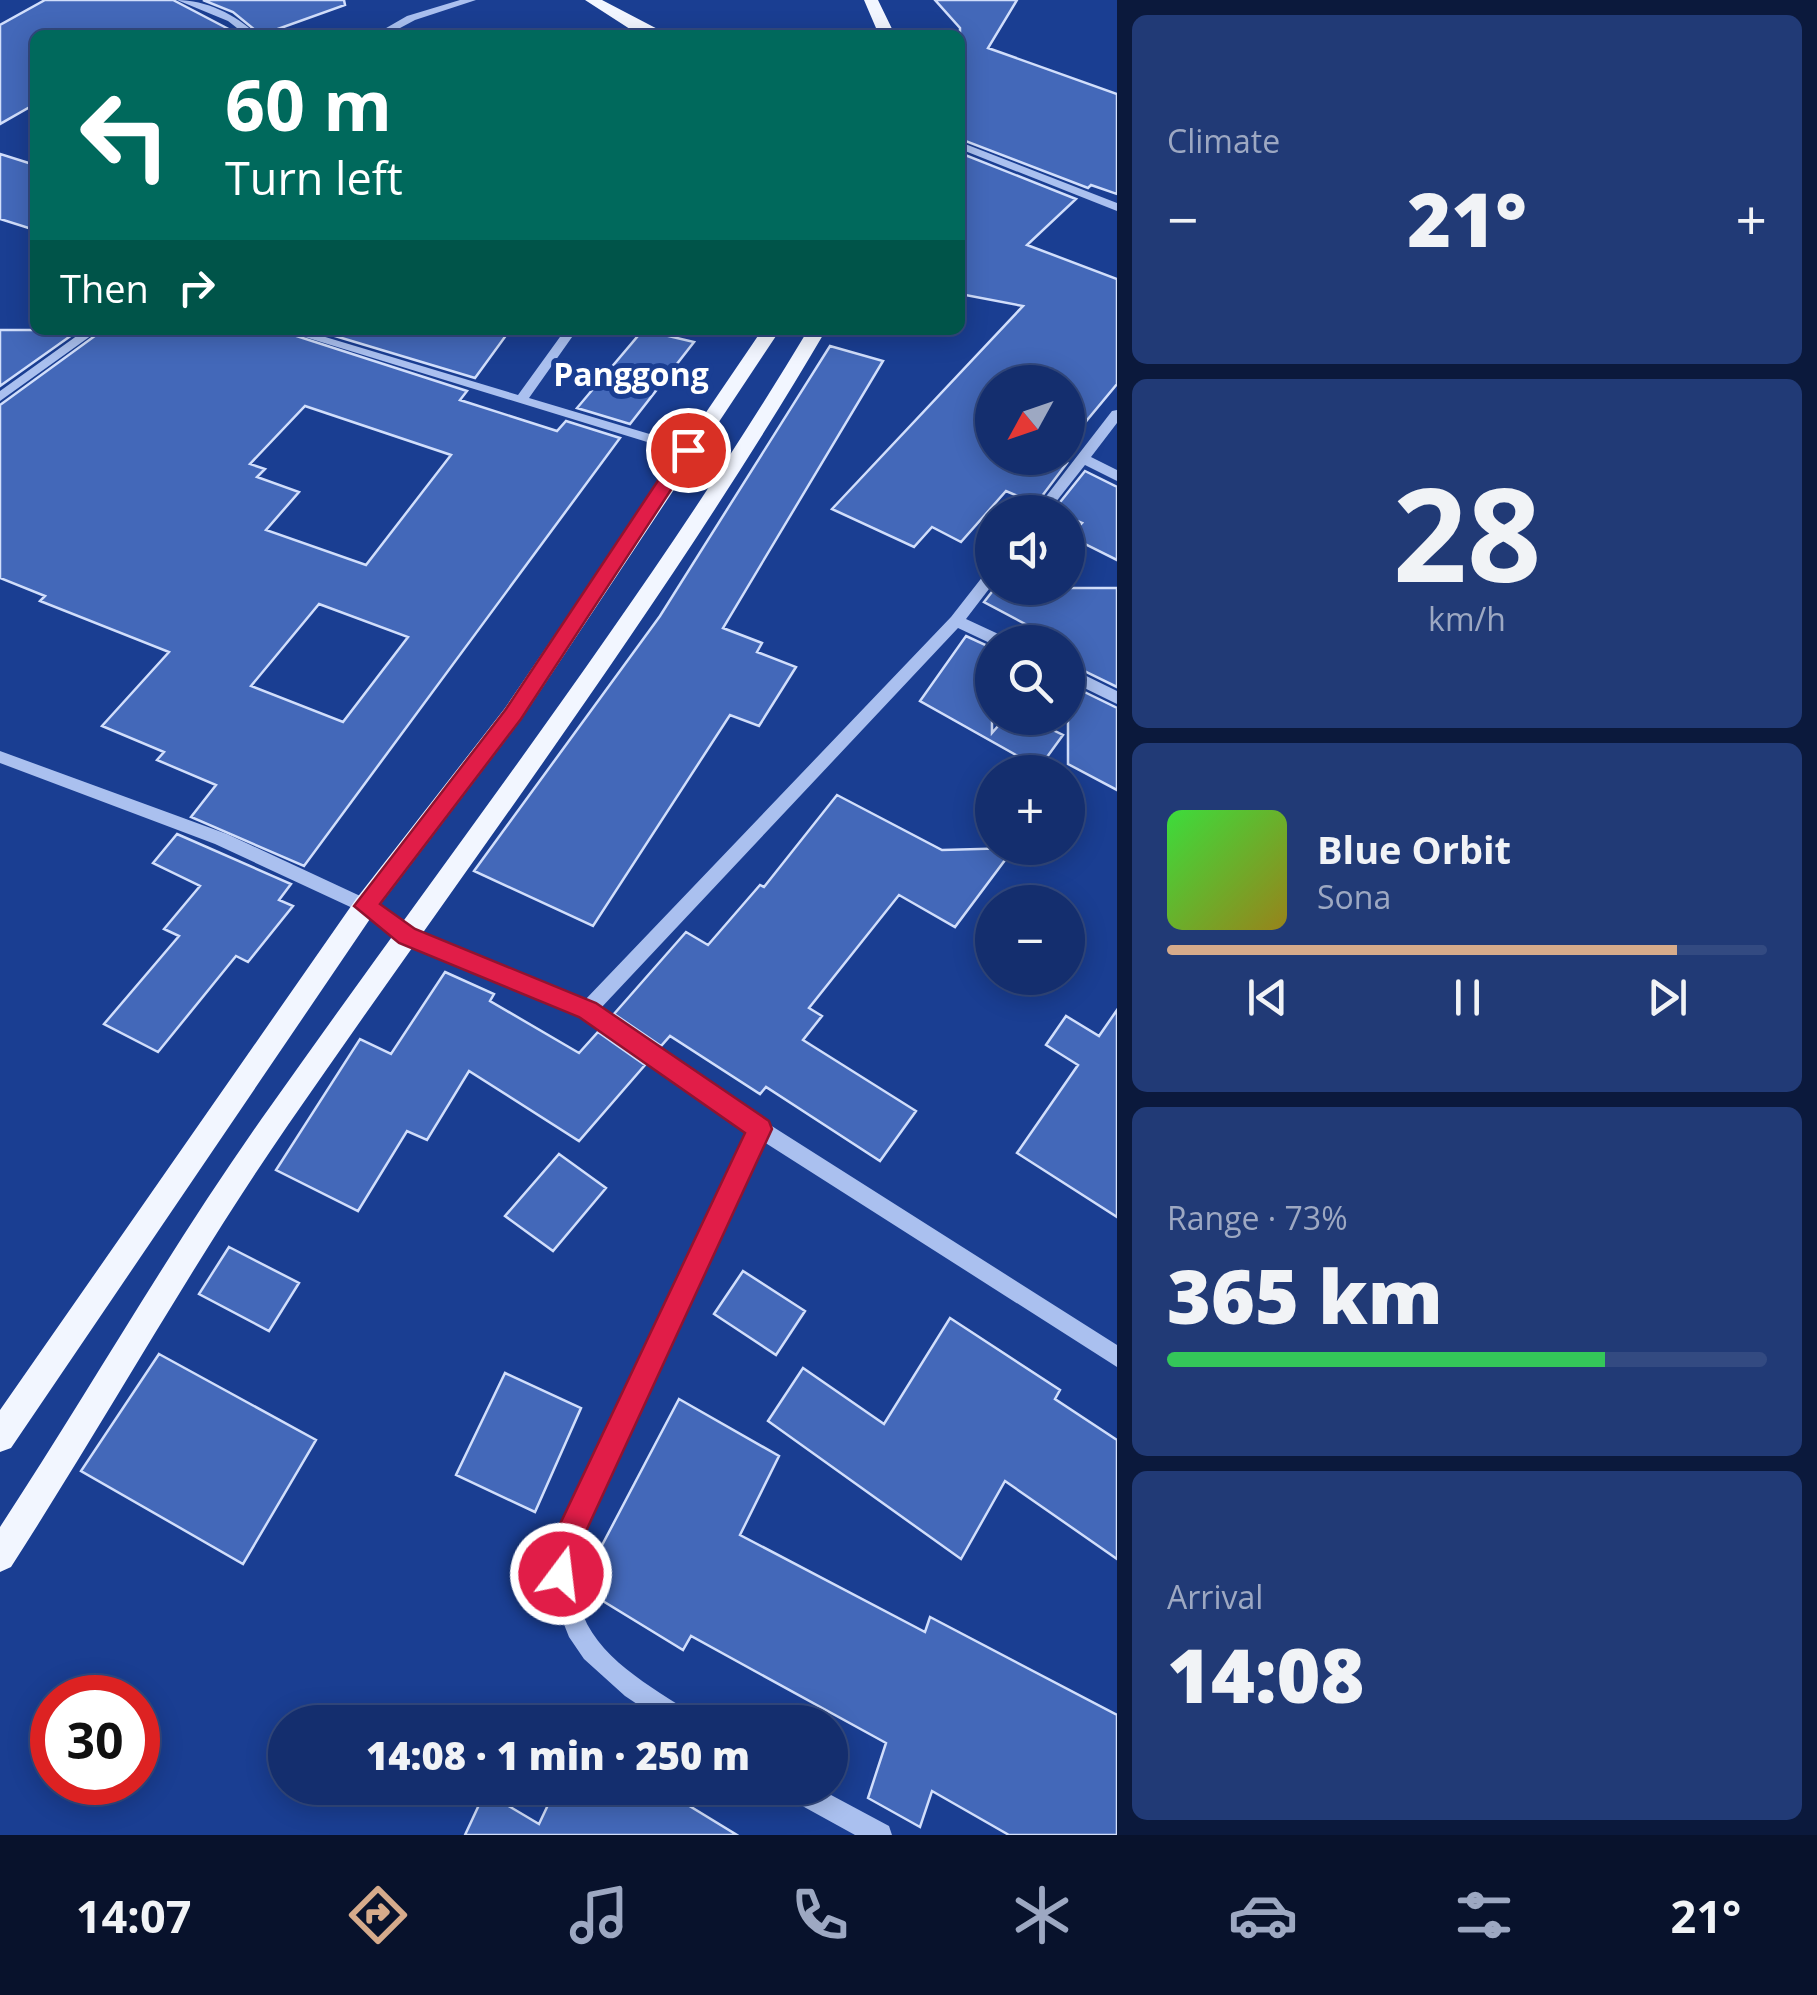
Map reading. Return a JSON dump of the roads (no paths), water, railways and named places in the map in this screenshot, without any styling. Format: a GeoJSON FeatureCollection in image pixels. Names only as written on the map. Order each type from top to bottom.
{"type":"FeatureCollection","features":[{"type":"Feature","properties":{"kind":"main road"},"geometry":{"type":"LineString","coordinates":[[592,0],[645,30]]}},
{"type":"Feature","properties":{"kind":"main road"},"geometry":{"type":"LineString","coordinates":[[871,0],[885,30]]}},
{"type":"Feature","properties":{"kind":"main road"},"geometry":{"type":"LineString","coordinates":[[0,1437],[365,906],[513,714],[768,335]]}},
{"type":"Feature","properties":{"kind":"main road"},"geometry":{"type":"LineString","coordinates":[[0,1556],[201,1230],[407,936],[661,587],[814,335]]}},
{"type":"Feature","properties":{"kind":"street"},"geometry":{"type":"LineString","coordinates":[[182,0],[232,19],[246,30]]}},
{"type":"Feature","properties":{"kind":"street"},"geometry":{"type":"LineString","coordinates":[[390,30],[437,8],[471,0]]}},
{"type":"Feature","properties":{"kind":"street"},"geometry":{"type":"LineString","coordinates":[[965,147],[1117,207]]}},
{"type":"Feature","properties":{"kind":"street"},"geometry":{"type":"LineString","coordinates":[[0,397],[86,335]]}},
{"type":"Feature","properties":{"kind":"street"},"geometry":{"type":"LineString","coordinates":[[305,335],[688,450]]}},
{"type":"Feature","properties":{"kind":"street"},"geometry":{"type":"LineString","coordinates":[[522,399],[567,335]]}},
{"type":"Feature","properties":{"kind":"street"},"geometry":{"type":"LineString","coordinates":[[1085,455],[1117,414]]}},
{"type":"Feature","properties":{"kind":"street"},"geometry":{"type":"LineString","coordinates":[[1085,459],[1117,476]]}},
{"type":"Feature","properties":{"kind":"street"},"geometry":{"type":"LineString","coordinates":[[1054,495],[1069,475]]}},
{"type":"Feature","properties":{"kind":"street"},"geometry":{"type":"LineString","coordinates":[[588,1010],[956,621],[975,596]]}},
{"type":"Feature","properties":{"kind":"street"},"geometry":{"type":"LineString","coordinates":[[956,621],[975,630]]}},
{"type":"Feature","properties":{"kind":"street"},"geometry":{"type":"LineString","coordinates":[[1085,682],[1117,698]]}},
{"type":"Feature","properties":{"kind":"street"},"geometry":{"type":"LineString","coordinates":[[0,757],[221,839],[365,906],[407,936],[588,1010],[760,1129],[1117,1357]]}},
{"type":"Feature","properties":{"kind":"street"},"geometry":{"type":"LineString","coordinates":[[659,1705],[620,1680],[583,1646],[567,1606],[561,1574],[566,1541],[760,1129]]}},
{"type":"Feature","properties":{"kind":"street"},"geometry":{"type":"LineString","coordinates":[[826,1805],[880,1835]]}},
{"type":"Feature","properties":{"kind":"district","name":"Panggong"},"geometry":{"type":"Point","coordinates":[631,373]}}]}
